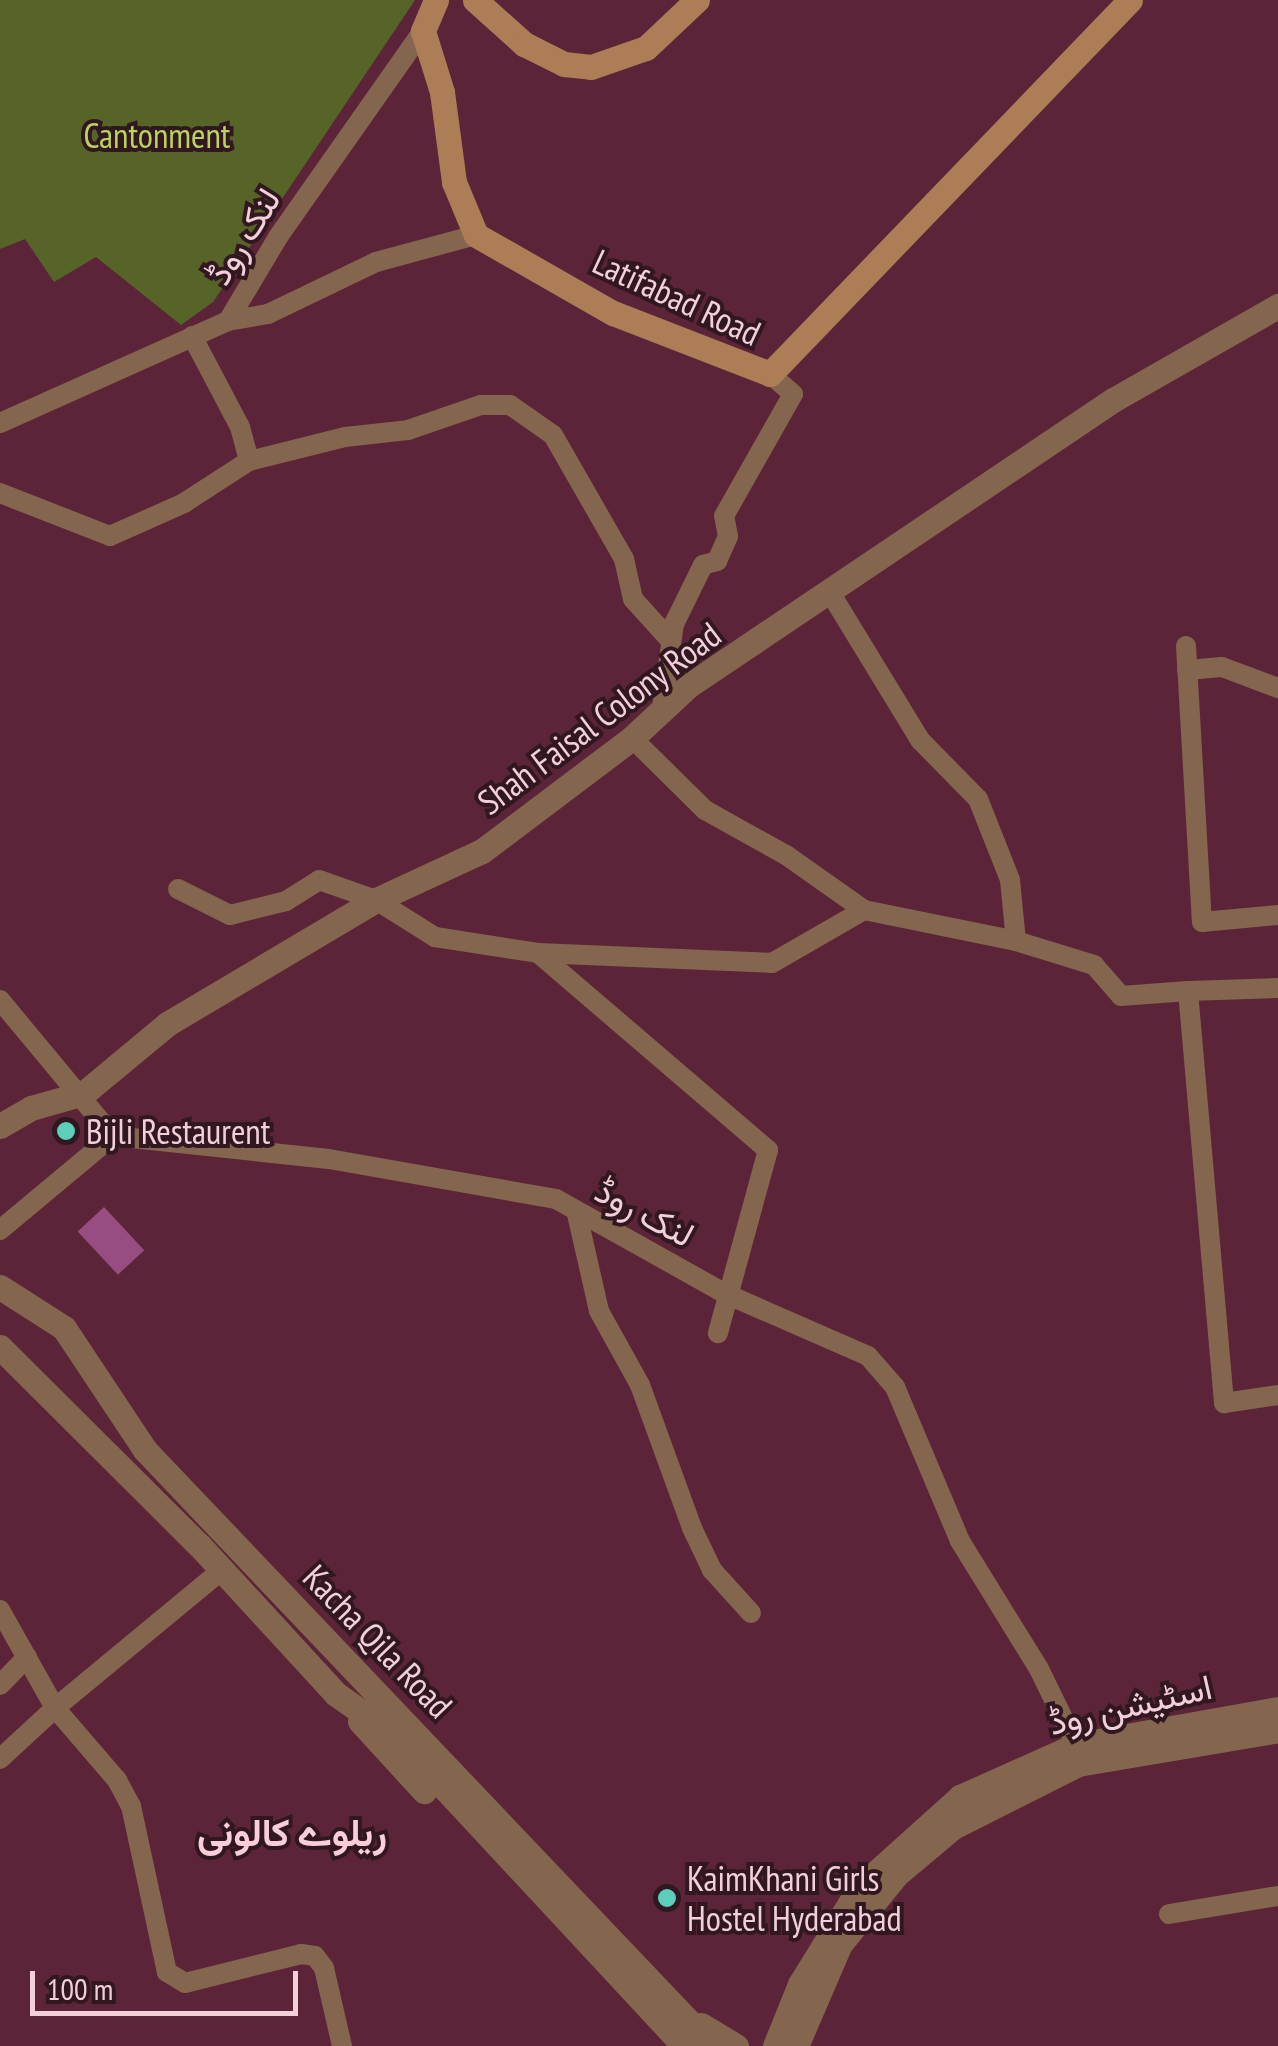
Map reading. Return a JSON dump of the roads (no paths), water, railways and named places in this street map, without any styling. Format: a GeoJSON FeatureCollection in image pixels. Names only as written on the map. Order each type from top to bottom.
{"type":"FeatureCollection","features":[{"type":"Feature","properties":{"kind":"main road"},"geometry":{"type":"LineString","coordinates":[[436,0],[424,31],[442,92],[454,182],[476,235]]}},
{"type":"Feature","properties":{"kind":"main road"},"geometry":{"type":"LineString","coordinates":[[476,0],[524,44],[564,64],[591,67],[646,48],[697,0]]}},
{"type":"Feature","properties":{"kind":"main road","name":"Latifabad Road"},"geometry":{"type":"LineString","coordinates":[[476,235],[613,313],[770,374],[1130,0]]}},
{"type":"Feature","properties":{"kind":"street","name":"لنک روڈ"},"geometry":{"type":"LineString","coordinates":[[0,422],[228,320],[278,236],[424,31]]}},
{"type":"Feature","properties":{"kind":"street"},"geometry":{"type":"LineString","coordinates":[[228,320],[268,314],[376,262],[476,235]]}},
{"type":"Feature","properties":{"kind":"street","name":"Shah Faisal Colony Road"},"geometry":{"type":"LineString","coordinates":[[0,1126],[30,1108],[84,1093],[167,1024],[376,900],[482,851],[632,738],[662,708],[1113,400],[1278,306]]}},
{"type":"Feature","properties":{"kind":"street"},"geometry":{"type":"LineString","coordinates":[[192,336],[240,427],[249,461]]}},
{"type":"Feature","properties":{"kind":"street"},"geometry":{"type":"LineString","coordinates":[[662,708],[670,640],[702,565],[717,561],[728,536],[724,516],[793,394],[770,374]]}},
{"type":"Feature","properties":{"kind":"street"},"geometry":{"type":"LineString","coordinates":[[0,493],[110,536],[184,503],[249,461],[345,437],[408,430],[481,405],[510,405],[553,435],[624,559],[633,600],[670,640]]}},
{"type":"Feature","properties":{"kind":"street"},"geometry":{"type":"LineString","coordinates":[[831,594],[920,740],[978,799],[1010,880],[1016,941]]}},
{"type":"Feature","properties":{"kind":"street"},"geometry":{"type":"LineString","coordinates":[[1186,646],[1202,922],[1278,915]]}},
{"type":"Feature","properties":{"kind":"street"},"geometry":{"type":"LineString","coordinates":[[1187,670],[1222,667],[1278,688]]}},
{"type":"Feature","properties":{"kind":"street"},"geometry":{"type":"LineString","coordinates":[[632,738],[705,810],[786,855],[864,910],[1016,941],[1094,964],[1121,996],[1278,988]]}},
{"type":"Feature","properties":{"kind":"street"},"geometry":{"type":"LineString","coordinates":[[178,888],[230,915],[286,900],[319,880],[376,900],[435,937],[538,953],[772,963],[864,910]]}},
{"type":"Feature","properties":{"kind":"street"},"geometry":{"type":"LineString","coordinates":[[538,953],[768,1150],[724,1293],[718,1333]]}},
{"type":"Feature","properties":{"kind":"street"},"geometry":{"type":"LineString","coordinates":[[1188,991],[1224,1403],[1278,1395]]}},
{"type":"Feature","properties":{"kind":"street"},"geometry":{"type":"LineString","coordinates":[[0,1000],[84,1093],[113,1136],[0,1230]]}},
{"type":"Feature","properties":{"kind":"street","name":"لنک روڈ"},"geometry":{"type":"LineString","coordinates":[[113,1136],[329,1158],[556,1199],[576,1214],[724,1293],[868,1356],[895,1387],[960,1540],[1039,1669],[1076,1746]]}},
{"type":"Feature","properties":{"kind":"street"},"geometry":{"type":"LineString","coordinates":[[576,1214],[599,1312],[640,1385],[692,1528],[712,1570],[751,1613]]}},
{"type":"Feature","properties":{"kind":"street","name":"Kacha Qila Road"},"geometry":{"type":"LineString","coordinates":[[0,1287],[64,1328],[145,1450],[355,1666],[712,2046]]}},
{"type":"Feature","properties":{"kind":"street","name":"Kacha Qila Road"},"geometry":{"type":"LineString","coordinates":[[0,1347],[222,1570],[664,2046]]}},
{"type":"Feature","properties":{"kind":"street"},"geometry":{"type":"LineString","coordinates":[[0,1758],[222,1570]]}},
{"type":"Feature","properties":{"kind":"street"},"geometry":{"type":"LineString","coordinates":[[0,1610],[56,1708],[118,1780],[131,1806],[166,1972],[185,1983],[301,1954],[315,1956],[324,1968],[342,2046]]}},
{"type":"Feature","properties":{"kind":"street"},"geometry":{"type":"LineString","coordinates":[[0,1685],[27,1657]]}},
{"type":"Feature","properties":{"kind":"street"},"geometry":{"type":"LineString","coordinates":[[355,1666],[388,1728]]}},
{"type":"Feature","properties":{"kind":"street"},"geometry":{"type":"LineString","coordinates":[[336,1694],[388,1728],[684,2046]]}},
{"type":"Feature","properties":{"kind":"street","name":"اسٹیشن روڈ"},"geometry":{"type":"LineString","coordinates":[[784,2039],[820,1947],[876,1869],[972,1789],[1076,1746],[1278,1709]]}},
{"type":"Feature","properties":{"kind":"street","name":"اسٹیشن روڈ"},"geometry":{"type":"LineString","coordinates":[[784,2039],[840,1944],[896,1875],[953,1827],[1078,1764],[1278,1730]]}},
{"type":"Feature","properties":{"kind":"street"},"geometry":{"type":"LineString","coordinates":[[1169,1914],[1278,1896]]}},
{"type":"Feature","properties":{"kind":"street"},"geometry":{"type":"LineString","coordinates":[[674,2004],[736,2046]]}},
{"type":"Feature","properties":{"kind":"street"},"geometry":{"type":"LineString","coordinates":[[749,2046],[784,2039]]}},
{"type":"Feature","properties":{"kind":"place","name":"Bijli Restaurent"},"geometry":{"type":"Point","coordinates":[66,1131]}},
{"type":"Feature","properties":{"kind":"place","name":"KaimKhani Girls Hostel Hyderabad"},"geometry":{"type":"Point","coordinates":[667,1898]}},
{"type":"Feature","properties":{"kind":"district","name":"ریلوے کالونی"},"geometry":{"type":"Point","coordinates":[292,1832]}},
{"type":"Feature","properties":{"kind":"park label","name":"Cantonment"},"geometry":{"type":"Point","coordinates":[157,135]}}]}
